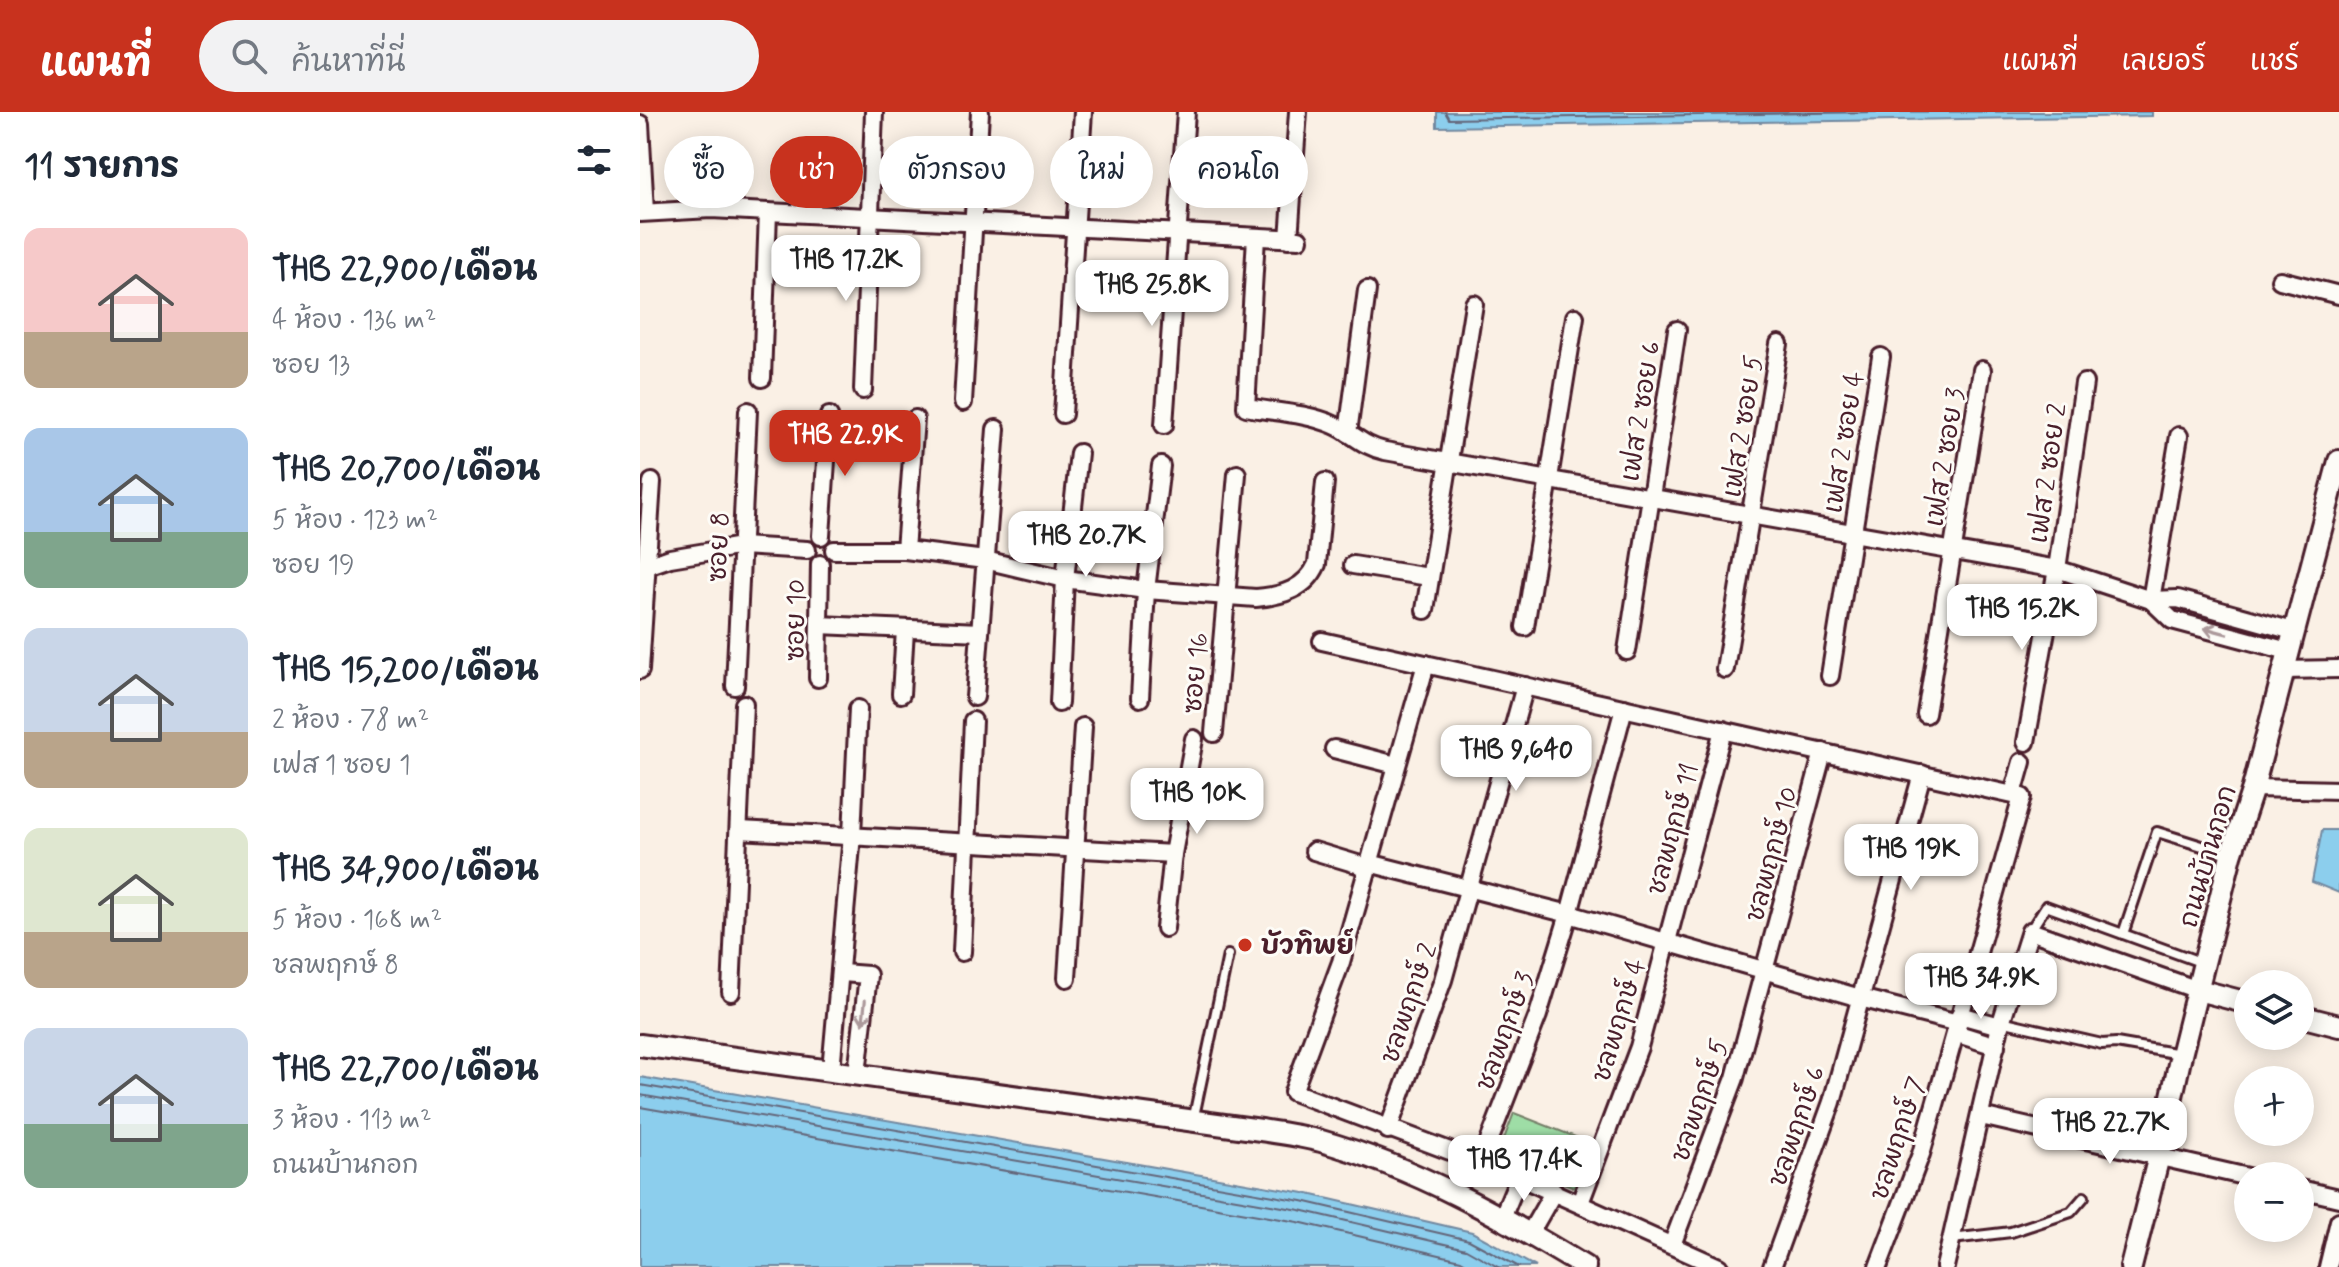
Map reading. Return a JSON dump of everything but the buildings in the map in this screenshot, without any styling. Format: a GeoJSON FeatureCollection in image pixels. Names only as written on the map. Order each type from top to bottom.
{"type":"FeatureCollection","features":[{"type":"Feature","properties":{"kind":"street"},"geometry":{"type":"LineString","coordinates":[[863,390],[874,112]]}},
{"type":"Feature","properties":{"kind":"street"},"geometry":{"type":"LineString","coordinates":[[963,402],[980,112]]}},
{"type":"Feature","properties":{"kind":"street"},"geometry":{"type":"LineString","coordinates":[[1063,414],[1083,112]]}},
{"type":"Feature","properties":{"kind":"street"},"geometry":{"type":"LineString","coordinates":[[1164,425],[1186,112]]}},
{"type":"Feature","properties":{"kind":"street"},"geometry":{"type":"LineString","coordinates":[[640,124],[642,212],[711,209],[1294,239],[1298,112]]}},
{"type":"Feature","properties":{"kind":"street"},"geometry":{"type":"LineString","coordinates":[[762,378],[768,212]]}},
{"type":"Feature","properties":{"kind":"street"},"geometry":{"type":"LineString","coordinates":[[1256,237],[1246,407],[1313,418],[1334,425],[1371,448],[1449,464],[2057,569],[2151,600],[2178,599],[2288,651],[2339,669]]}},
{"type":"Feature","properties":{"kind":"street"},"geometry":{"type":"LineString","coordinates":[[2280,280],[2339,295]]}},
{"type":"Feature","properties":{"kind":"street"},"geometry":{"type":"LineString","coordinates":[[1348,433],[1367,290]]}},
{"type":"Feature","properties":{"kind":"street"},"geometry":{"type":"LineString","coordinates":[[1425,610],[1474,304]]}},
{"type":"Feature","properties":{"kind":"street"},"geometry":{"type":"LineString","coordinates":[[1525,627],[1575,317]]}},
{"type":"Feature","properties":{"kind":"street","name":"เฟส 2 ซอย 6"},"geometry":{"type":"LineString","coordinates":[[1627,651],[1677,330]]}},
{"type":"Feature","properties":{"kind":"street","name":"เฟส 2 ซอย 5"},"geometry":{"type":"LineString","coordinates":[[1725,669],[1779,344]]}},
{"type":"Feature","properties":{"kind":"street","name":"เฟส 2 ซอย 4"},"geometry":{"type":"LineString","coordinates":[[1830,676],[1881,357]]}},
{"type":"Feature","properties":{"kind":"street","name":"เฟส 2 ซอย 3"},"geometry":{"type":"LineString","coordinates":[[1926,714],[1982,370]]}},
{"type":"Feature","properties":{"kind":"street","name":"เฟส 2 ซอย 2"},"geometry":{"type":"LineString","coordinates":[[2026,742],[2057,569],[2084,383]]}},
{"type":"Feature","properties":{"kind":"street","name":"ซอย 8"},"geometry":{"type":"LineString","coordinates":[[735,686],[748,411]]}},
{"type":"Feature","properties":{"kind":"street"},"geometry":{"type":"LineString","coordinates":[[821,536],[829,416]]}},
{"type":"Feature","properties":{"kind":"street"},"geometry":{"type":"LineString","coordinates":[[905,550],[915,419]]}},
{"type":"Feature","properties":{"kind":"street"},"geometry":{"type":"LineString","coordinates":[[975,697],[996,429]]}},
{"type":"Feature","properties":{"kind":"street"},"geometry":{"type":"LineString","coordinates":[[2151,600],[2179,436]]}},
{"type":"Feature","properties":{"kind":"street"},"geometry":{"type":"LineString","coordinates":[[1059,703],[1065,579],[1079,453]]}},
{"type":"Feature","properties":{"kind":"street","name":"ถนนบ้านกอก"},"geometry":{"type":"LineString","coordinates":[[2131,1267],[2231,855],[2253,788],[2339,461]]}},
{"type":"Feature","properties":{"kind":"street"},"geometry":{"type":"LineString","coordinates":[[1140,698],[1146,590],[1161,466]]}},
{"type":"Feature","properties":{"kind":"street","name":"ซอย 16"},"geometry":{"type":"LineString","coordinates":[[1214,733],[1237,474]]}},
{"type":"Feature","properties":{"kind":"street"},"geometry":{"type":"LineString","coordinates":[[640,670],[644,567],[652,482]]}},
{"type":"Feature","properties":{"kind":"street"},"geometry":{"type":"LineString","coordinates":[[834,550],[905,550],[985,560],[1065,579],[1146,590],[1256,598],[1274,596],[1296,588],[1313,574],[1317,564],[1325,482]]}},
{"type":"Feature","properties":{"kind":"street"},"geometry":{"type":"LineString","coordinates":[[821,536],[830,540],[834,550],[830,560],[820,564],[811,560],[807,550],[811,540],[821,536]]}},
{"type":"Feature","properties":{"kind":"street"},"geometry":{"type":"LineString","coordinates":[[644,567],[670,558],[742,546],[807,550]]}},
{"type":"Feature","properties":{"kind":"street","name":"ซอย 10"},"geometry":{"type":"LineString","coordinates":[[818,678],[820,564]]}},
{"type":"Feature","properties":{"kind":"street"},"geometry":{"type":"LineString","coordinates":[[1353,565],[1429,577]]}},
{"type":"Feature","properties":{"kind":"street"},"geometry":{"type":"LineString","coordinates":[[819,625],[980,632]]}},
{"type":"Feature","properties":{"kind":"street"},"geometry":{"type":"LineString","coordinates":[[901,694],[905,630]]}},
{"type":"Feature","properties":{"kind":"street"},"geometry":{"type":"LineString","coordinates":[[1322,641],[2017,796]]}},
{"type":"Feature","properties":{"kind":"street"},"geometry":{"type":"LineString","coordinates":[[1426,664],[1341,962],[1293,1092],[1554,1191],[1719,1267]]}},
{"type":"Feature","properties":{"kind":"street","name":"ชลพฤกษ์ 2"},"geometry":{"type":"LineString","coordinates":[[1388,1130],[1443,980],[1525,686]]}},
{"type":"Feature","properties":{"kind":"street"},"geometry":{"type":"LineString","coordinates":[[731,992],[744,704]]}},
{"type":"Feature","properties":{"kind":"street","name":"ชลพฤกษ์ 3"},"geometry":{"type":"LineString","coordinates":[[1481,1162],[1538,1015],[1569,914],[1624,708]]}},
{"type":"Feature","properties":{"kind":"street"},"geometry":{"type":"LineString","coordinates":[[831,1070],[842,973],[858,709]]}},
{"type":"Feature","properties":{"kind":"street"},"geometry":{"type":"LineString","coordinates":[[962,952],[973,721]]}},
{"type":"Feature","properties":{"kind":"street"},"geometry":{"type":"LineString","coordinates":[[1067,978],[1083,727]]}},
{"type":"Feature","properties":{"kind":"street","name":"ชลพฤกษ์ 11"},"geometry":{"type":"LineString","coordinates":[[1667,941],[1723,730]]}},
{"type":"Feature","properties":{"kind":"street"},"geometry":{"type":"LineString","coordinates":[[1165,928],[1173,854],[1194,739]]}},
{"type":"Feature","properties":{"kind":"street"},"geometry":{"type":"LineString","coordinates":[[1334,749],[1396,765]]}},
{"type":"Feature","properties":{"kind":"street","name":"ชลพฤกษ์ 10"},"geometry":{"type":"LineString","coordinates":[[1765,969],[1823,752]]}},
{"type":"Feature","properties":{"kind":"street","name":"ชลพฤกษ์ 7"},"geometry":{"type":"LineString","coordinates":[[1878,1267],[1921,1154],[2017,796],[2022,762]]}},
{"type":"Feature","properties":{"kind":"street","name":"ชลพฤกษ์ 6"},"geometry":{"type":"LineString","coordinates":[[1772,1267],[1832,1102],[1922,774]]}},
{"type":"Feature","properties":{"kind":"street"},"geometry":{"type":"LineString","coordinates":[[2253,788],[2339,790]]}},
{"type":"Feature","properties":{"kind":"street"},"geometry":{"type":"LineString","coordinates":[[739,830],[1173,854]]}},
{"type":"Feature","properties":{"kind":"street"},"geometry":{"type":"LineString","coordinates":[[1314,851],[1569,914],[1958,1024],[2001,1024]]}},
{"type":"Feature","properties":{"kind":"street"},"geometry":{"type":"LineString","coordinates":[[1945,1267],[2001,1024],[2030,931],[2198,990],[2234,999]]}},
{"type":"Feature","properties":{"kind":"street","name":"ชลพฤกษ์ 4"},"geometry":{"type":"LineString","coordinates":[[1580,1203],[1639,1047],[1667,941]]}},
{"type":"Feature","properties":{"kind":"street","name":"ชลพฤกษ์ 5"},"geometry":{"type":"LineString","coordinates":[[1672,1245],[1735,1078],[1765,969]]}},
{"type":"Feature","properties":{"kind":"street"},"geometry":{"type":"LineString","coordinates":[[842,973],[868,975],[857,1074]]}},
{"type":"Feature","properties":{"kind":"street"},"geometry":{"type":"LineString","coordinates":[[2314,1020],[2339,1026]]}},
{"type":"Feature","properties":{"kind":"street"},"geometry":{"type":"LineString","coordinates":[[1958,1024],[1996,1046]]}},
{"type":"Feature","properties":{"kind":"street"},"geometry":{"type":"LineString","coordinates":[[640,1045],[1319,1140],[1414,1174],[1530,1233],[1585,1267]]}},
{"type":"Feature","properties":{"kind":"street"},"geometry":{"type":"LineString","coordinates":[[1981,1116],[2234,1174]]}},
{"type":"Feature","properties":{"kind":"street"},"geometry":{"type":"LineString","coordinates":[[1502,1218],[1519,1177]]}},
{"type":"Feature","properties":{"kind":"street"},"geometry":{"type":"LineString","coordinates":[[1530,1233],[1554,1191]]}},
{"type":"Feature","properties":{"kind":"street"},"geometry":{"type":"LineString","coordinates":[[2314,1192],[2339,1198]]}},
{"type":"Feature","properties":{"kind":"street"},"geometry":{"type":"LineString","coordinates":[[2328,1267],[2339,1221]]}},
{"type":"Feature","properties":{"kind":"lane"},"geometry":{"type":"LineString","coordinates":[[2123,934],[2157,832],[2231,855]]}},
{"type":"Feature","properties":{"kind":"lane"},"geometry":{"type":"LineString","coordinates":[[2030,931],[2046,906],[2204,963]]}},
{"type":"Feature","properties":{"kind":"lane"},"geometry":{"type":"LineString","coordinates":[[1193,1122],[1228,955]]}},
{"type":"Feature","properties":{"kind":"lane"},"geometry":{"type":"LineString","coordinates":[[2001,1024],[2102,1044],[2116,1043],[2181,1055]]}},
{"type":"Feature","properties":{"kind":"lane"},"geometry":{"type":"LineString","coordinates":[[1951,1239],[2011,1232],[2071,1212],[2084,1197]]}},
{"type":"Feature","properties":{"kind":"green space"},"geometry":{"type":"Polygon","coordinates":[[[1514,1113],[1591,1143],[1574,1187],[1497,1157],[1514,1113]]]}},
{"type":"Feature","properties":{"kind":"water"},"geometry":{"type":"Polygon","coordinates":[[[1437,112],[2152,112],[2152,116],[1437,127],[1437,112]]]}},
{"type":"Feature","properties":{"kind":"water"},"geometry":{"type":"Polygon","coordinates":[[[2322,830],[2339,830],[2339,893],[2312,882],[2322,830]]]}},
{"type":"Feature","properties":{"kind":"water"},"geometry":{"type":"Polygon","coordinates":[[[640,1077],[1304,1193],[1472,1232],[1536,1267],[640,1267],[640,1077]]]}},
{"type":"Feature","properties":{"kind":"place","name":"บัวทิพย์"},"geometry":{"type":"Point","coordinates":[1245,945]}}]}
